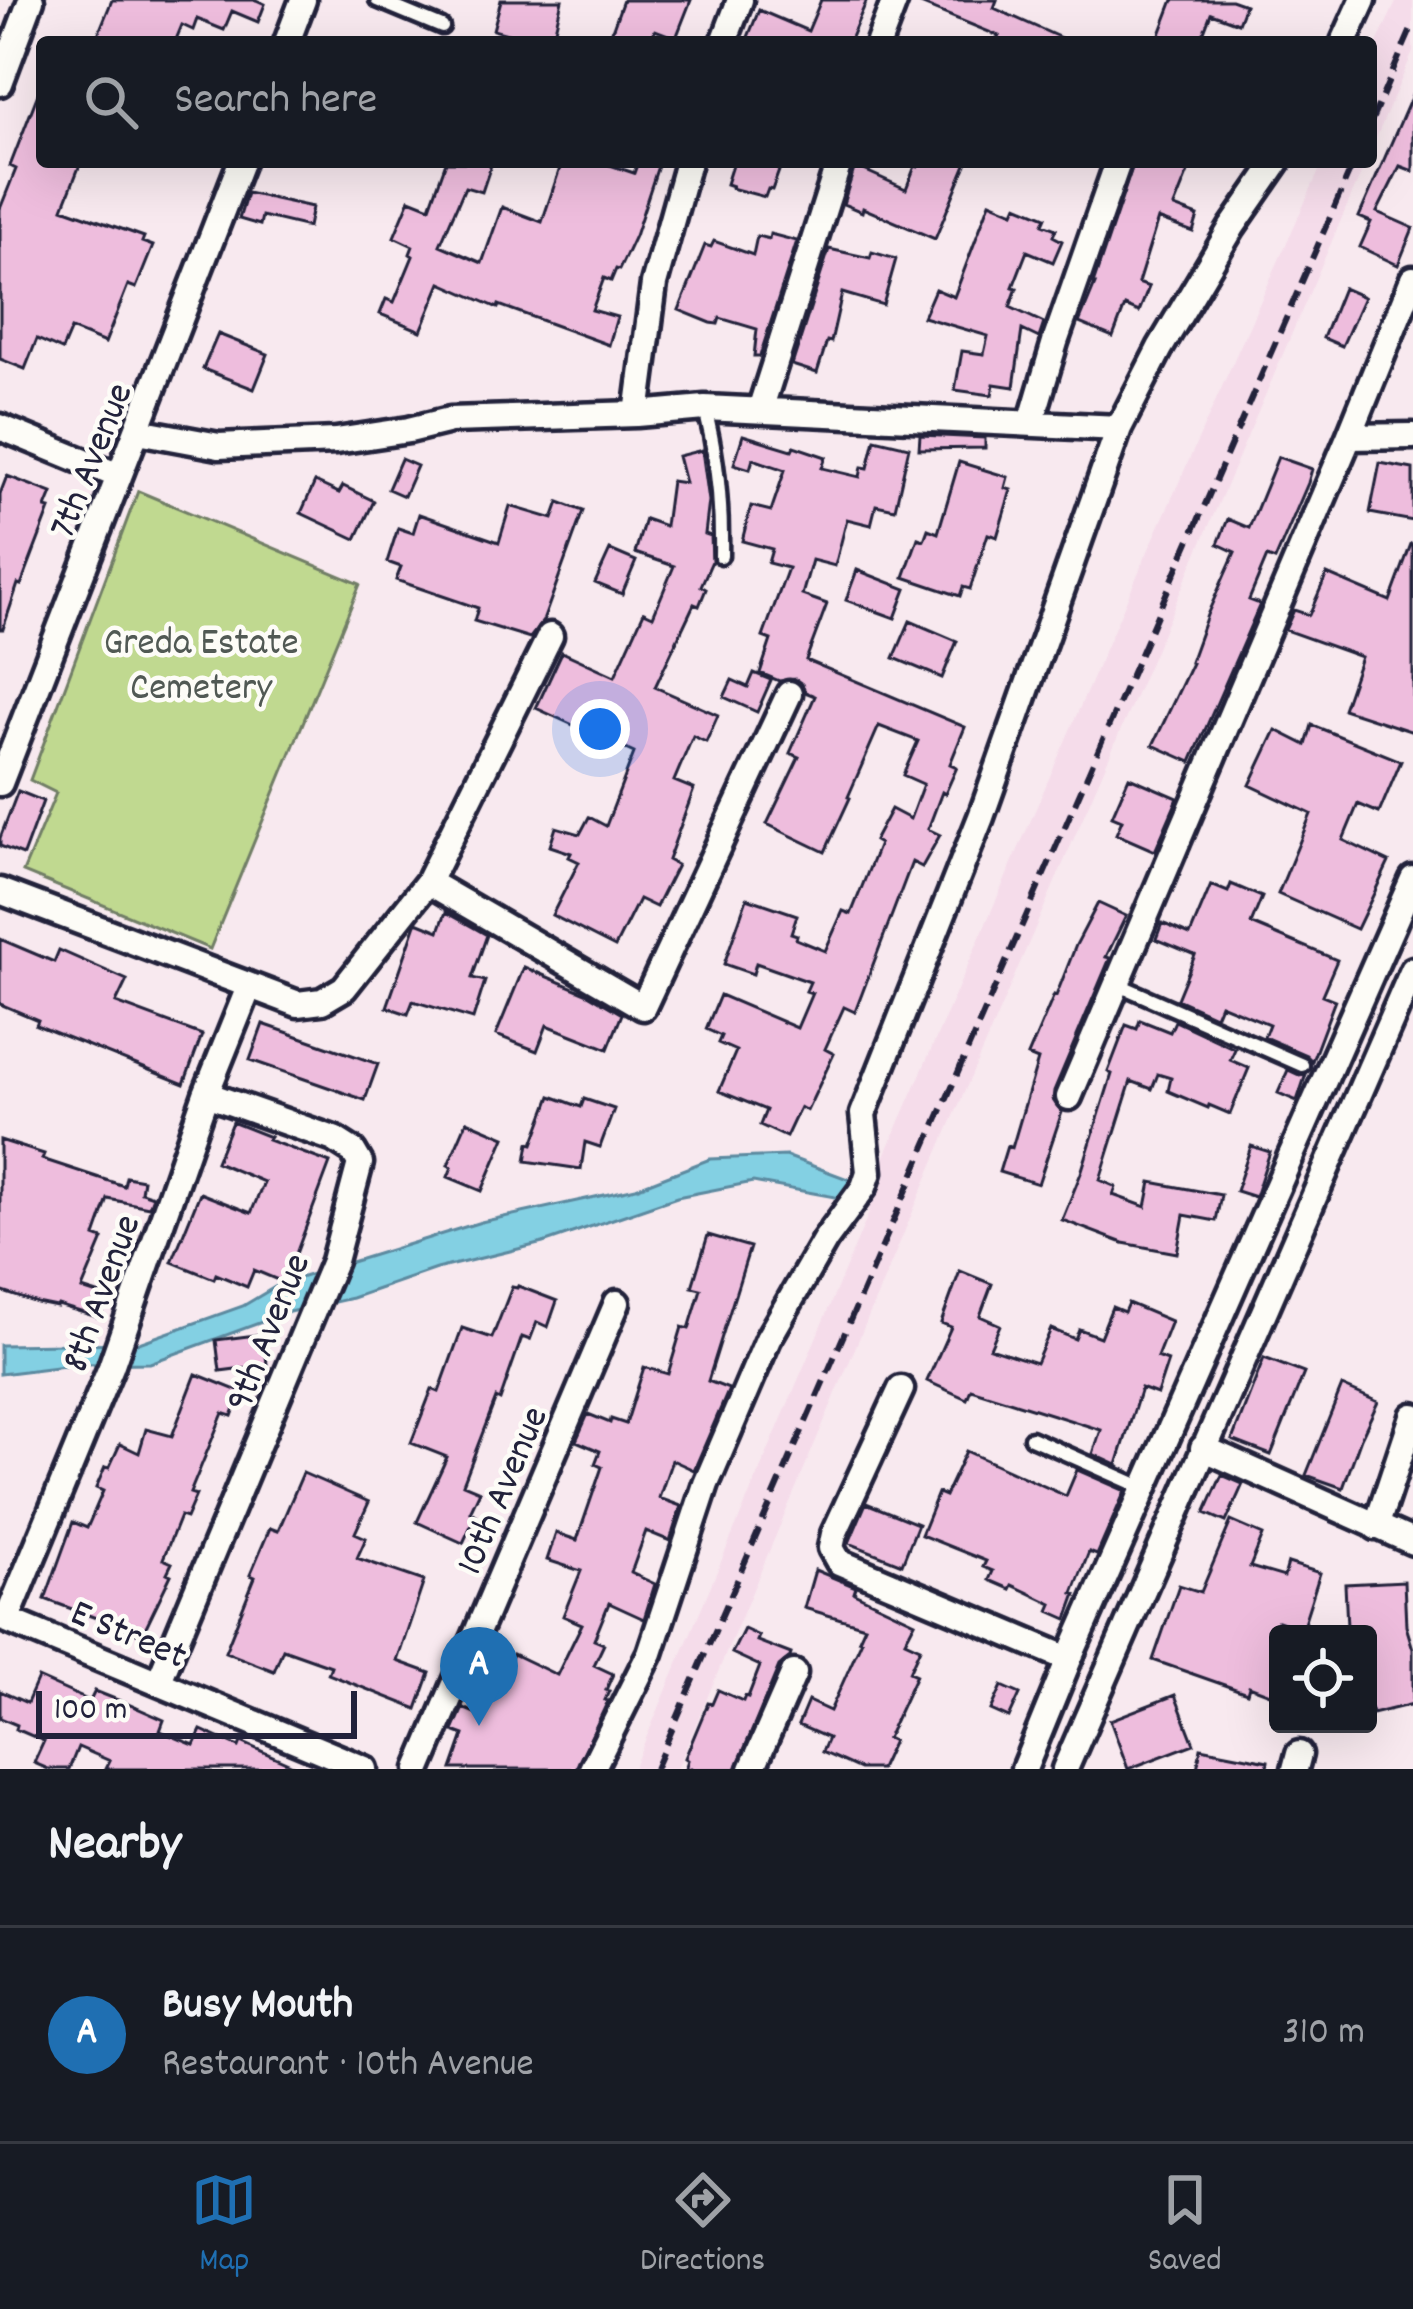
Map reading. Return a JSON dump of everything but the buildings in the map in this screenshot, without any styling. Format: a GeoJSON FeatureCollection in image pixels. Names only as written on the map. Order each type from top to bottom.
{"type":"FeatureCollection","features":[{"type":"Feature","properties":{"kind":"street"},"geometry":{"type":"LineString","coordinates":[[0,83],[31,0]]}},
{"type":"Feature","properties":{"kind":"street"},"geometry":{"type":"LineString","coordinates":[[289,36],[304,0]]}},
{"type":"Feature","properties":{"kind":"street"},"geometry":{"type":"LineString","coordinates":[[726,36],[740,0]]}},
{"type":"Feature","properties":{"kind":"street"},"geometry":{"type":"LineString","coordinates":[[881,36],[895,0]]}},
{"type":"Feature","properties":{"kind":"street"},"geometry":{"type":"LineString","coordinates":[[1347,36],[1363,0]]}},
{"type":"Feature","properties":{"kind":"street","name":"7th Avenue"},"geometry":{"type":"LineString","coordinates":[[0,783],[240,168]]}},
{"type":"Feature","properties":{"kind":"street"},"geometry":{"type":"LineString","coordinates":[[637,414],[654,284],[686,168]]}},
{"type":"Feature","properties":{"kind":"street"},"geometry":{"type":"LineString","coordinates":[[760,410],[837,168]]}},
{"type":"Feature","properties":{"kind":"street"},"geometry":{"type":"LineString","coordinates":[[1031,423],[1116,168]]}},
{"type":"Feature","properties":{"kind":"street"},"geometry":{"type":"LineString","coordinates":[[592,1769],[650,1654],[706,1484],[768,1339],[825,1240],[864,1187],[869,1172],[863,1114],[981,817],[1119,428],[1232,226],[1273,168]]}},
{"type":"Feature","properties":{"kind":"street"},"geometry":{"type":"LineString","coordinates":[[1069,1097],[1413,279]]}},
{"type":"Feature","properties":{"kind":"street"},"geometry":{"type":"LineString","coordinates":[[138,431],[219,446],[336,441],[450,420],[705,408],[1119,428]]}},
{"type":"Feature","properties":{"kind":"street"},"geometry":{"type":"LineString","coordinates":[[0,427],[119,476]]}},
{"type":"Feature","properties":{"kind":"street"},"geometry":{"type":"LineString","coordinates":[[1349,437],[1413,436]]}},
{"type":"Feature","properties":{"kind":"street"},"geometry":{"type":"LineString","coordinates":[[0,891],[298,1004],[322,1001],[344,988],[428,882],[550,636]]}},
{"type":"Feature","properties":{"kind":"street"},"geometry":{"type":"LineString","coordinates":[[428,882],[644,1006],[789,694]]}},
{"type":"Feature","properties":{"kind":"street"},"geometry":{"type":"LineString","coordinates":[[1024,1769],[1413,879]]}},
{"type":"Feature","properties":{"kind":"street"},"geometry":{"type":"LineString","coordinates":[[1065,1769],[1413,970]]}},
{"type":"Feature","properties":{"kind":"street","name":"8th Avenue"},"geometry":{"type":"LineString","coordinates":[[3,1618],[111,1367],[206,1094],[249,987]]}},
{"type":"Feature","properties":{"kind":"street","name":"9th Avenue"},"geometry":{"type":"LineString","coordinates":[[159,1682],[334,1261],[360,1163],[353,1151],[334,1139],[206,1094]]}},
{"type":"Feature","properties":{"kind":"street","name":"10th Avenue"},"geometry":{"type":"LineString","coordinates":[[419,1769],[617,1303]]}},
{"type":"Feature","properties":{"kind":"street"},"geometry":{"type":"LineString","coordinates":[[901,1389],[834,1534],[831,1548],[839,1562],[1070,1659]]}},
{"type":"Feature","properties":{"kind":"street"},"geometry":{"type":"LineString","coordinates":[[1376,1527],[1413,1417]]}},
{"type":"Feature","properties":{"kind":"street"},"geometry":{"type":"LineString","coordinates":[[1203,1448],[1413,1542]]}},
{"type":"Feature","properties":{"kind":"street","name":"E Street"},"geometry":{"type":"LineString","coordinates":[[3,1618],[365,1769]]}},
{"type":"Feature","properties":{"kind":"street"},"geometry":{"type":"LineString","coordinates":[[752,1769],[794,1673]]}},
{"type":"Feature","properties":{"kind":"lane"},"geometry":{"type":"LineString","coordinates":[[376,0],[442,27]]}},
{"type":"Feature","properties":{"kind":"lane"},"geometry":{"type":"LineString","coordinates":[[705,408],[722,506],[721,556]]}},
{"type":"Feature","properties":{"kind":"lane"},"geometry":{"type":"LineString","coordinates":[[1117,983],[1302,1065]]}},
{"type":"Feature","properties":{"kind":"lane"},"geometry":{"type":"LineString","coordinates":[[1031,1438],[1144,1488]]}},
{"type":"Feature","properties":{"kind":"shaded area"},"geometry":{"type":"Polygon","coordinates":[[[1397,0],[1413,0],[1413,52],[1377,136],[1377,43],[1397,0]]]}},
{"type":"Feature","properties":{"kind":"shaded area"},"geometry":{"type":"Polygon","coordinates":[[[1320,168],[1363,168],[677,1769],[633,1769],[869,1213],[871,1188],[1320,168]]]}},
{"type":"Feature","properties":{"kind":"green space","name":"Greda Estate Cemetery"},"geometry":{"type":"Polygon","coordinates":[[[138,491],[360,584],[210,949],[23,872],[56,793],[30,780],[138,491]]]}},
{"type":"Feature","properties":{"kind":"water"},"geometry":{"type":"Polygon","coordinates":[[[786,1156],[853,1181],[848,1202],[753,1182],[677,1197],[543,1243],[289,1312],[150,1363],[81,1364],[0,1374],[0,1345],[139,1343],[243,1306],[280,1284],[481,1222],[636,1188],[710,1159],[786,1156]]]}},
{"type":"Feature","properties":{"kind":"railway"},"geometry":{"type":"LineString","coordinates":[[1377,108],[1413,25]]}},
{"type":"Feature","properties":{"kind":"railway"},"geometry":{"type":"LineString","coordinates":[[655,1769],[1351,168]]}},
{"type":"Feature","properties":{"kind":"place","name":"Busy Mouth"},"geometry":{"type":"Point","coordinates":[479,1726]}}]}
